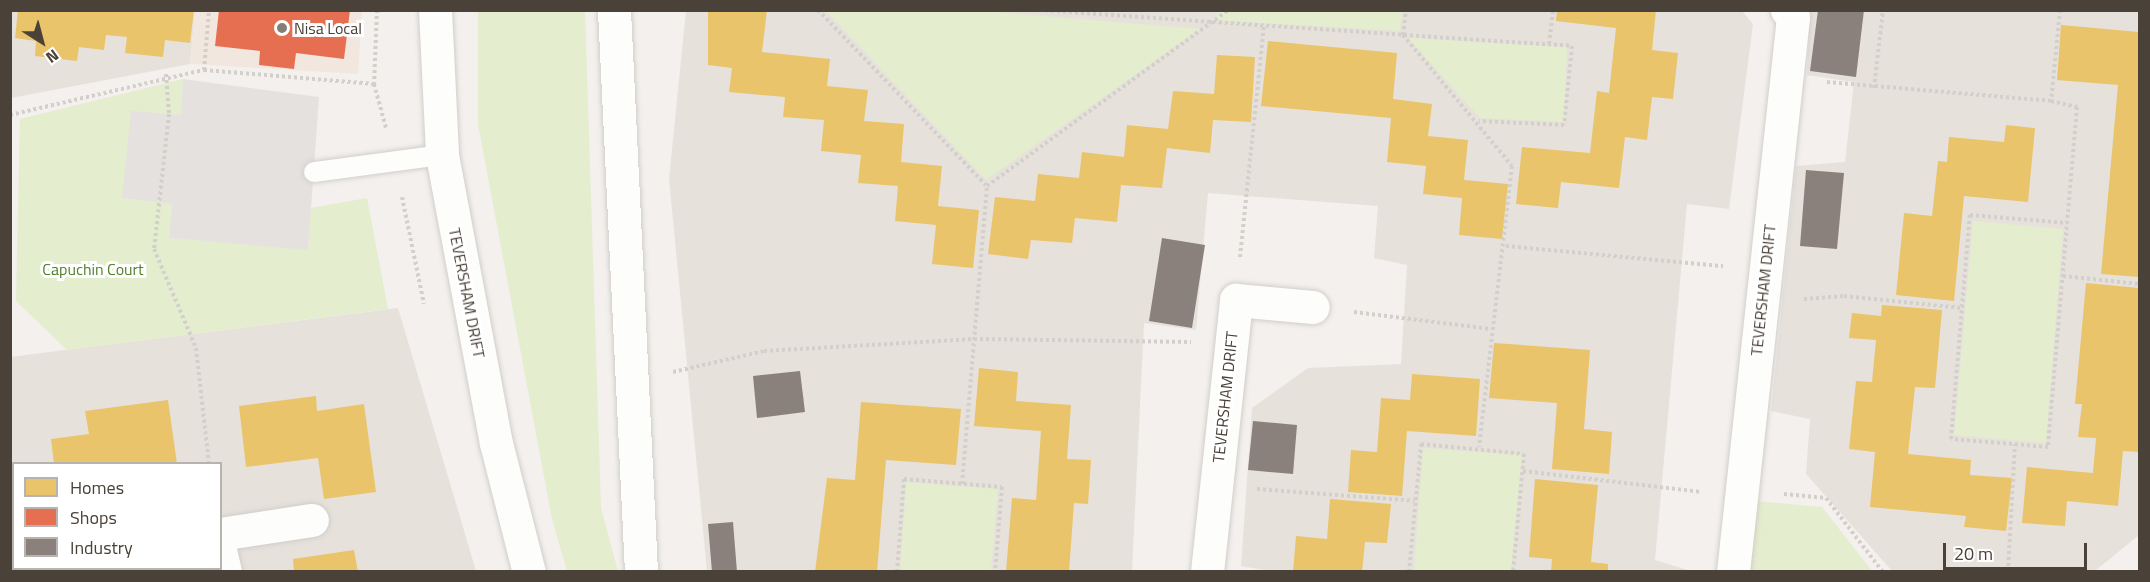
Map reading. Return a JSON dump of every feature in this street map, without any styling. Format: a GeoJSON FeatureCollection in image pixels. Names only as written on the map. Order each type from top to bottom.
{"type":"FeatureCollection","features":[{"type":"Feature","properties":{"kind":"street","name":"TEVERSHAM DRIFT"},"geometry":{"type":"LineString","coordinates":[[435,10],[441,154],[496,442],[529,572]]}},
{"type":"Feature","properties":{"kind":"street"},"geometry":{"type":"LineString","coordinates":[[614,10],[641,572]]}},
{"type":"Feature","properties":{"kind":"street","name":"TEVERSHAM DRIFT"},"geometry":{"type":"LineString","coordinates":[[1733,572],[1793,17],[1788,10]]}},
{"type":"Feature","properties":{"kind":"street","name":"TEVERSHAM DRIFT"},"geometry":{"type":"LineString","coordinates":[[1207,572],[1236,300]]}},
{"type":"Feature","properties":{"kind":"street"},"geometry":{"type":"LineString","coordinates":[[1236,300],[1313,307]]}},
{"type":"Feature","properties":{"kind":"street"},"geometry":{"type":"LineString","coordinates":[[222,534],[312,520]]}},
{"type":"Feature","properties":{"kind":"lane"},"geometry":{"type":"LineString","coordinates":[[314,172],[441,154]]}},
{"type":"Feature","properties":{"kind":"path"},"geometry":{"type":"LineString","coordinates":[[204,70],[209,10]]}},
{"type":"Feature","properties":{"kind":"path"},"geometry":{"type":"LineString","coordinates":[[818,10],[987,186],[962,484]]}},
{"type":"Feature","properties":{"kind":"path"},"geometry":{"type":"LineString","coordinates":[[1040,10],[1572,46],[1564,125],[1479,121]]}},
{"type":"Feature","properties":{"kind":"path"},"geometry":{"type":"LineString","coordinates":[[987,186],[1217,23],[1228,10]]}},
{"type":"Feature","properties":{"kind":"path"},"geometry":{"type":"LineString","coordinates":[[1406,10],[1403,35],[1479,121],[1512,166],[1506,246],[1491,329],[1479,447]]}},
{"type":"Feature","properties":{"kind":"path"},"geometry":{"type":"LineString","coordinates":[[1549,44],[1553,10]]}},
{"type":"Feature","properties":{"kind":"path"},"geometry":{"type":"LineString","coordinates":[[1874,88],[1883,10]]}},
{"type":"Feature","properties":{"kind":"path"},"geometry":{"type":"LineString","coordinates":[[2051,101],[2060,10]]}},
{"type":"Feature","properties":{"kind":"path"},"geometry":{"type":"LineString","coordinates":[[1236,300],[1264,26]]}},
{"type":"Feature","properties":{"kind":"path"},"geometry":{"type":"LineString","coordinates":[[10,115],[166,75],[204,70],[374,84]]}},
{"type":"Feature","properties":{"kind":"path"},"geometry":{"type":"LineString","coordinates":[[166,75],[169,114],[154,249],[196,348],[209,462]]}},
{"type":"Feature","properties":{"kind":"path"},"geometry":{"type":"LineString","coordinates":[[1786,78],[1874,88],[2051,101],[2077,107],[2048,447],[1951,439],[1970,215],[2067,223]]}},
{"type":"Feature","properties":{"kind":"path"},"geometry":{"type":"LineString","coordinates":[[1506,246],[1765,270]]}},
{"type":"Feature","properties":{"kind":"path"},"geometry":{"type":"LineString","coordinates":[[2063,276],[2139,284]]}},
{"type":"Feature","properties":{"kind":"path"},"geometry":{"type":"LineString","coordinates":[[1762,302],[1844,296],[1962,308]]}},
{"type":"Feature","properties":{"kind":"path"},"geometry":{"type":"LineString","coordinates":[[1313,307],[1491,329]]}},
{"type":"Feature","properties":{"kind":"path"},"geometry":{"type":"LineString","coordinates":[[633,378],[711,367],[764,351],[974,339],[1230,343]]}},
{"type":"Feature","properties":{"kind":"path"},"geometry":{"type":"LineString","coordinates":[[1409,572],[1421,444],[1479,447],[1524,454],[1513,572]]}},
{"type":"Feature","properties":{"kind":"path"},"geometry":{"type":"LineString","coordinates":[[2008,572],[2015,444]]}},
{"type":"Feature","properties":{"kind":"path"},"geometry":{"type":"LineString","coordinates":[[1218,468],[1254,488],[1415,501]]}},
{"type":"Feature","properties":{"kind":"path"},"geometry":{"type":"LineString","coordinates":[[1523,471],[1687,487],[1741,498],[1826,498],[1883,572]]}},
{"type":"Feature","properties":{"kind":"path"},"geometry":{"type":"LineString","coordinates":[[897,572],[904,479],[1002,487],[995,572]]}},
{"type":"Feature","properties":{"kind":"shaded area"},"geometry":{"type":"Polygon","coordinates":[[[11,11],[195,11],[190,64],[11,98],[11,11]]]}},
{"type":"Feature","properties":{"kind":"shaded area","name":"Nisa Local"},"geometry":{"type":"Polygon","coordinates":[[[195,11],[362,11],[358,74],[190,64],[195,11]]]}},
{"type":"Feature","properties":{"kind":"shaded area"},"geometry":{"type":"Polygon","coordinates":[[[686,11],[1742,11],[1753,24],[1729,209],[1687,204],[1655,560],[1691,571],[1275,572],[1241,566],[1252,408],[1308,368],[1401,364],[1407,265],[1374,258],[1378,206],[1208,193],[1196,330],[1144,323],[1132,571],[707,571],[669,179],[686,11]]]}},
{"type":"Feature","properties":{"kind":"shaded area"},"geometry":{"type":"Polygon","coordinates":[[[1810,11],[2139,11],[2139,535],[2095,571],[1892,571],[1806,474],[1810,419],[1771,411],[1796,166],[1845,162],[1854,82],[1807,75],[1810,11]]]}},
{"type":"Feature","properties":{"kind":"shaded area"},"geometry":{"type":"Polygon","coordinates":[[[183,79],[319,97],[308,250],[169,238],[172,204],[122,198],[131,111],[181,115],[183,79]]]}},
{"type":"Feature","properties":{"kind":"shaded area"},"geometry":{"type":"Polygon","coordinates":[[[398,308],[476,571],[11,571],[10,357],[398,308]]]}},
{"type":"Feature","properties":{"kind":"green space"},"geometry":{"type":"Polygon","coordinates":[[[478,11],[585,11],[601,508],[618,571],[567,571],[552,519],[478,124],[478,11]]]}},
{"type":"Feature","properties":{"kind":"green space"},"geometry":{"type":"Polygon","coordinates":[[[826,11],[995,11],[1200,29],[986,180],[826,11]]]}},
{"type":"Feature","properties":{"kind":"green space"},"geometry":{"type":"Polygon","coordinates":[[[1220,11],[1402,11],[1400,31],[1212,20],[1220,11]]]}},
{"type":"Feature","properties":{"kind":"green space"},"geometry":{"type":"Polygon","coordinates":[[[1408,38],[1567,47],[1564,122],[1480,118],[1408,38]]]}},
{"type":"Feature","properties":{"kind":"green space","name":"Capuchin Court"},"geometry":{"type":"Polygon","coordinates":[[[183,79],[181,115],[169,114],[123,198],[172,204],[169,238],[308,249],[311,208],[367,198],[388,309],[67,350],[16,301],[20,119],[183,79]]]}},
{"type":"Feature","properties":{"kind":"green space"},"geometry":{"type":"Polygon","coordinates":[[[1973,221],[2063,229],[2046,443],[1954,435],[1973,221]]]}},
{"type":"Feature","properties":{"kind":"green space"},"geometry":{"type":"Polygon","coordinates":[[[1423,448],[1522,455],[1511,571],[1414,571],[1423,448]]]}},
{"type":"Feature","properties":{"kind":"green space"},"geometry":{"type":"Polygon","coordinates":[[[906,482],[998,489],[991,571],[900,571],[906,482]]]}},
{"type":"Feature","properties":{"kind":"green space"},"geometry":{"type":"Polygon","coordinates":[[[1756,501],[1822,507],[1872,571],[1749,572],[1756,501]]]}},
{"type":"Feature","properties":{"kind":"building: Homes"},"geometry":{"type":"Polygon","coordinates":[[[18,10],[194,10],[190,43],[165,40],[163,57],[125,53],[127,37],[106,35],[104,50],[79,47],[77,61],[35,56],[36,41],[15,38],[18,10]]]}},
{"type":"Feature","properties":{"kind":"building: Homes"},"geometry":{"type":"Polygon","coordinates":[[[708,10],[767,10],[762,52],[830,59],[827,86],[868,90],[864,121],[904,124],[901,162],[942,166],[938,206],[979,210],[973,268],[932,264],[936,225],[895,221],[898,186],[858,183],[861,155],[821,151],[824,120],[783,117],[785,97],[729,92],[732,68],[708,65],[708,10]]]}},
{"type":"Feature","properties":{"kind":"building: Homes"},"geometry":{"type":"Polygon","coordinates":[[[1557,10],[1656,10],[1652,50],[1678,53],[1673,99],[1652,97],[1647,140],[1625,137],[1619,188],[1561,182],[1558,208],[1516,204],[1522,147],[1590,153],[1597,91],[1609,93],[1616,28],[1556,21],[1557,10]]]}},
{"type":"Feature","properties":{"kind":"building: Homes"},"geometry":{"type":"Polygon","coordinates":[[[2061,25],[2139,32],[2139,277],[2101,274],[2118,85],[2057,80],[2061,25]]]}},
{"type":"Feature","properties":{"kind":"building: Homes"},"geometry":{"type":"Polygon","coordinates":[[[1268,41],[1397,53],[1393,99],[1432,104],[1428,136],[1468,140],[1464,180],[1508,184],[1502,239],[1459,235],[1462,198],[1423,194],[1426,166],[1387,162],[1391,118],[1261,106],[1268,41]]]}},
{"type":"Feature","properties":{"kind":"building: Homes"},"geometry":{"type":"Polygon","coordinates":[[[1217,55],[1255,57],[1251,122],[1213,120],[1210,153],[1167,148],[1162,188],[1121,185],[1117,222],[1075,218],[1072,243],[1031,240],[1028,259],[988,254],[995,197],[1035,201],[1038,174],[1079,178],[1082,152],[1124,157],[1127,125],[1168,129],[1173,91],[1214,94],[1217,55]]]}},
{"type":"Feature","properties":{"kind":"building: Homes"},"geometry":{"type":"Polygon","coordinates":[[[2006,125],[2035,128],[2028,202],[1964,196],[1954,301],[1896,295],[1904,213],[1932,216],[1938,161],[1947,162],[1949,137],[2004,142],[2006,125]]]}},
{"type":"Feature","properties":{"kind":"building: Homes"},"geometry":{"type":"Polygon","coordinates":[[[2086,283],[2139,288],[2139,452],[2123,451],[2118,506],[2067,501],[2065,526],[2022,523],[2027,467],[2093,473],[2096,438],[2078,437],[2082,404],[2075,404],[2086,283]]]}},
{"type":"Feature","properties":{"kind":"building: Homes"},"geometry":{"type":"Polygon","coordinates":[[[1882,305],[1942,310],[1935,388],[1915,387],[1908,454],[1971,460],[1970,475],[2012,478],[2006,531],[1964,527],[1966,516],[1870,507],[1875,452],[1849,449],[1856,381],[1872,382],[1876,340],[1849,338],[1852,313],[1881,316],[1882,305]]]}},
{"type":"Feature","properties":{"kind":"building: Homes"},"geometry":{"type":"Polygon","coordinates":[[[1494,343],[1590,350],[1584,429],[1612,432],[1609,474],[1552,469],[1557,403],[1489,398],[1494,343]]]}},
{"type":"Feature","properties":{"kind":"building: Homes"},"geometry":{"type":"Polygon","coordinates":[[[979,368],[1018,372],[1016,401],[1071,405],[1067,459],[1091,460],[1088,504],[1074,503],[1069,572],[1006,572],[1012,498],[1036,500],[1041,431],[974,426],[979,368]]]}},
{"type":"Feature","properties":{"kind":"building: Homes"},"geometry":{"type":"Polygon","coordinates":[[[1412,374],[1480,379],[1476,436],[1407,431],[1402,496],[1348,492],[1351,450],[1377,452],[1381,398],[1410,400],[1412,374]]]}},
{"type":"Feature","properties":{"kind":"building: Homes"},"geometry":{"type":"Polygon","coordinates":[[[316,396],[317,411],[364,404],[376,492],[324,499],[318,458],[246,467],[239,406],[316,396]]]}},
{"type":"Feature","properties":{"kind":"building: Homes"},"geometry":{"type":"Polygon","coordinates":[[[168,400],[177,462],[54,462],[51,439],[89,434],[85,411],[168,400]]]}},
{"type":"Feature","properties":{"kind":"building: Homes"},"geometry":{"type":"Polygon","coordinates":[[[861,402],[961,409],[956,465],[886,460],[877,572],[815,572],[827,478],[855,480],[861,402]]]}},
{"type":"Feature","properties":{"kind":"building: Homes"},"geometry":{"type":"Polygon","coordinates":[[[1535,479],[1598,485],[1591,562],[1608,564],[1608,572],[1551,572],[1552,559],[1529,557],[1535,479]]]}},
{"type":"Feature","properties":{"kind":"building: Homes"},"geometry":{"type":"Polygon","coordinates":[[[1330,499],[1391,504],[1387,543],[1365,542],[1362,572],[1293,572],[1296,536],[1327,539],[1330,499]]]}},
{"type":"Feature","properties":{"kind":"building: Homes"},"geometry":{"type":"Polygon","coordinates":[[[354,550],[358,572],[294,572],[293,559],[354,550]]]}},
{"type":"Feature","properties":{"kind":"building: Shops","name":"Nisa Local"},"geometry":{"type":"Polygon","coordinates":[[[219,10],[350,10],[344,59],[296,53],[294,69],[259,65],[260,51],[215,46],[219,10]]]}},
{"type":"Feature","properties":{"kind":"building: Industry"},"geometry":{"type":"Polygon","coordinates":[[[1818,10],[1864,10],[1856,77],[1810,71],[1818,10]]]}},
{"type":"Feature","properties":{"kind":"building: Industry"},"geometry":{"type":"Polygon","coordinates":[[[1806,170],[1844,173],[1837,249],[1800,246],[1806,170]]]}},
{"type":"Feature","properties":{"kind":"building: Industry"},"geometry":{"type":"Polygon","coordinates":[[[1162,238],[1205,245],[1192,328],[1149,321],[1162,238]]]}},
{"type":"Feature","properties":{"kind":"building: Industry"},"geometry":{"type":"Polygon","coordinates":[[[800,371],[805,412],[757,418],[753,376],[800,371]]]}},
{"type":"Feature","properties":{"kind":"building: Industry"},"geometry":{"type":"Polygon","coordinates":[[[1253,421],[1297,425],[1293,474],[1248,470],[1253,421]]]}},
{"type":"Feature","properties":{"kind":"building: Industry"},"geometry":{"type":"Polygon","coordinates":[[[733,522],[737,572],[712,572],[708,524],[733,522]]]}},
{"type":"Feature","properties":{"kind":"place","name":"Nisa Local"},"geometry":{"type":"Point","coordinates":[282,28]}}]}
